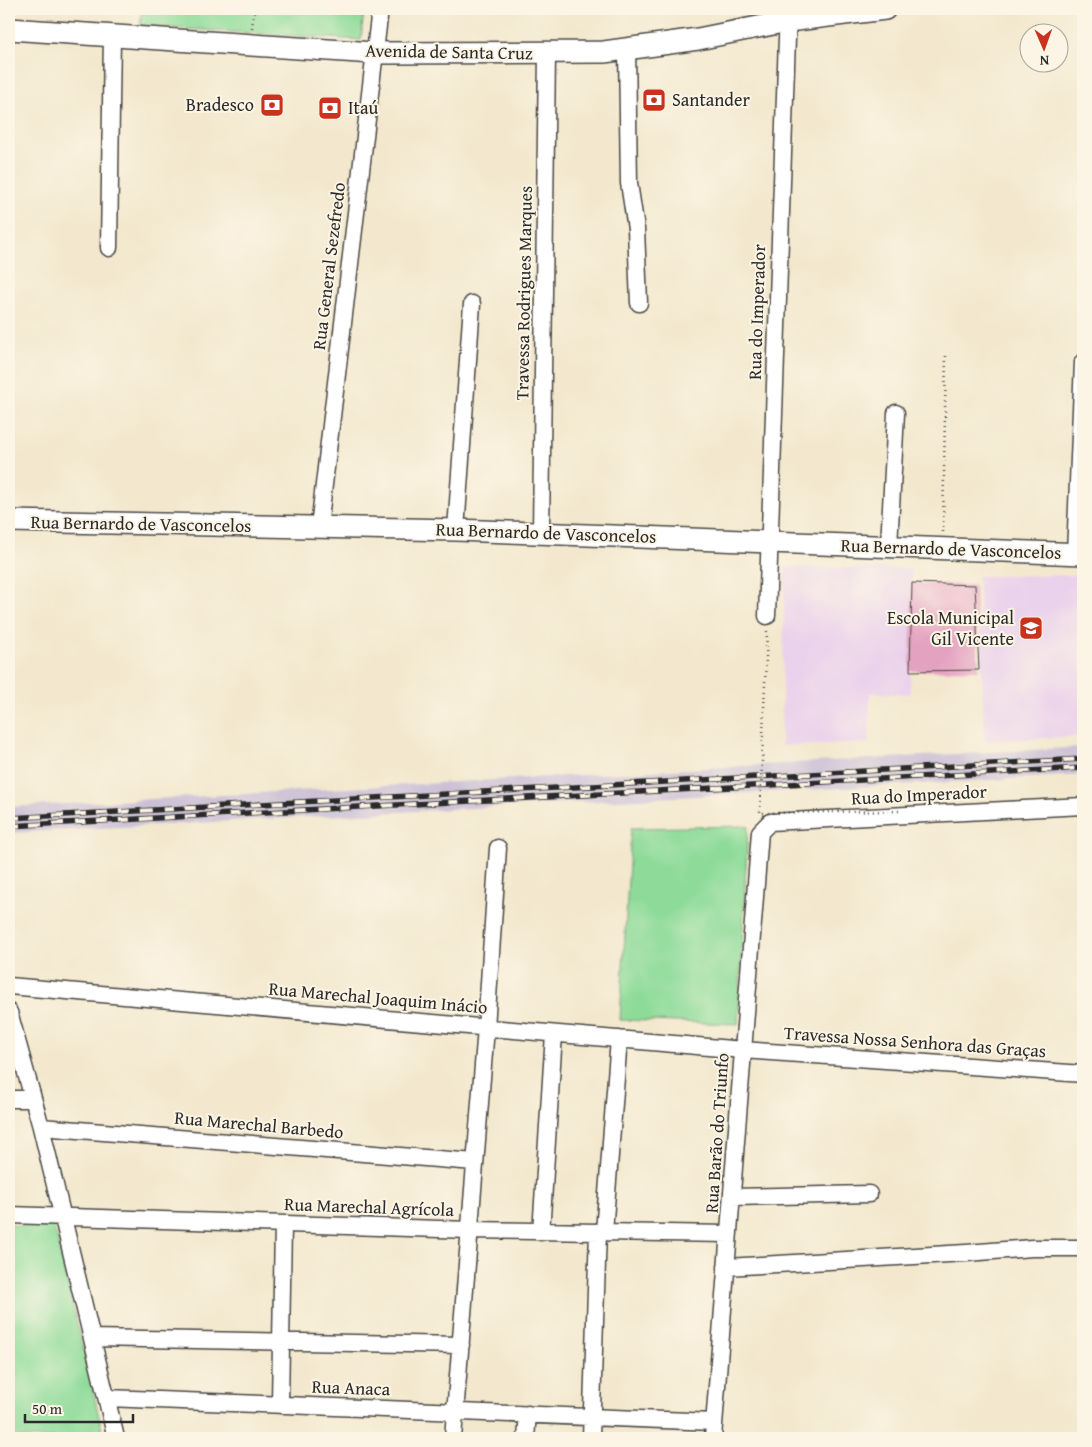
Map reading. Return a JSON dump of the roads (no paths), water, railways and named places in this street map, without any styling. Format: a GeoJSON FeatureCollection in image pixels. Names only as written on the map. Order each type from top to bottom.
{"type":"FeatureCollection","features":[{"type":"Feature","properties":{"kind":"main road","name":"Avenida de Santa Cruz"},"geometry":{"type":"LineString","coordinates":[[9,30],[374,52],[604,52],[698,39],[788,15],[886,9]]}},
{"type":"Feature","properties":{"kind":"main road","name":"Rua Bernardo de Vasconcelos"},"geometry":{"type":"LineString","coordinates":[[9,521],[456,530],[1079,554]]}},
{"type":"Feature","properties":{"kind":"street","name":"Rua General Sezefredo"},"geometry":{"type":"LineString","coordinates":[[319,527],[380,9]]}},
{"type":"Feature","properties":{"kind":"street","name":"Rua do Imperador"},"geometry":{"type":"LineString","coordinates":[[767,623],[788,15]]}},
{"type":"Feature","properties":{"kind":"street"},"geometry":{"type":"LineString","coordinates":[[109,248],[112,36]]}},
{"type":"Feature","properties":{"kind":"street"},"geometry":{"type":"LineString","coordinates":[[627,49],[629,183],[636,229],[639,303]]}},
{"type":"Feature","properties":{"kind":"street","name":"Travessa Rodrigues Marques"},"geometry":{"type":"LineString","coordinates":[[541,533],[547,53]]}},
{"type":"Feature","properties":{"kind":"street"},"geometry":{"type":"LineString","coordinates":[[456,530],[472,304]]}},
{"type":"Feature","properties":{"kind":"street"},"geometry":{"type":"LineString","coordinates":[[1079,554],[1083,362]]}},
{"type":"Feature","properties":{"kind":"street"},"geometry":{"type":"LineString","coordinates":[[889,546],[896,413]]}},
{"type":"Feature","properties":{"kind":"street","name":"Rua do Imperador"},"geometry":{"type":"LineString","coordinates":[[760,832],[770,822],[1083,806]]}},
{"type":"Feature","properties":{"kind":"street","name":"Rua Barão do Triunfo"},"geometry":{"type":"LineString","coordinates":[[713,1438],[760,832]]}},
{"type":"Feature","properties":{"kind":"street"},"geometry":{"type":"LineString","coordinates":[[453,1438],[486,1028],[498,848]]}},
{"type":"Feature","properties":{"kind":"street","name":"Rua Marechal Joaquim Inácio"},"geometry":{"type":"LineString","coordinates":[[9,986],[743,1050]]}},
{"type":"Feature","properties":{"kind":"street"},"geometry":{"type":"LineString","coordinates":[[9,1012],[41,1127],[116,1438]]}},
{"type":"Feature","properties":{"kind":"street"},"geometry":{"type":"LineString","coordinates":[[540,1232],[554,1034]]}},
{"type":"Feature","properties":{"kind":"street"},"geometry":{"type":"LineString","coordinates":[[591,1438],[601,1232],[619,1039]]}},
{"type":"Feature","properties":{"kind":"street","name":"Travessa Nossa Senhora das Graças"},"geometry":{"type":"LineString","coordinates":[[743,1050],[1083,1074]]}},
{"type":"Feature","properties":{"kind":"street"},"geometry":{"type":"LineString","coordinates":[[9,1099],[33,1099]]}},
{"type":"Feature","properties":{"kind":"street","name":"Rua Marechal Barbedo"},"geometry":{"type":"LineString","coordinates":[[41,1127],[475,1162]]}},
{"type":"Feature","properties":{"kind":"street"},"geometry":{"type":"LineString","coordinates":[[732,1197],[869,1194]]}},
{"type":"Feature","properties":{"kind":"street","name":"Rua Marechal Agrícola"},"geometry":{"type":"LineString","coordinates":[[9,1215],[540,1232],[729,1234]]}},
{"type":"Feature","properties":{"kind":"street"},"geometry":{"type":"LineString","coordinates":[[280,1405],[283,1224]]}},
{"type":"Feature","properties":{"kind":"street"},"geometry":{"type":"LineString","coordinates":[[726,1267],[1032,1248],[1083,1248]]}},
{"type":"Feature","properties":{"kind":"street"},"geometry":{"type":"LineString","coordinates":[[92,1338],[461,1345]]}},
{"type":"Feature","properties":{"kind":"street","name":"Rua Anaca"},"geometry":{"type":"LineString","coordinates":[[107,1398],[714,1422]]}},
{"type":"Feature","properties":{"kind":"street"},"geometry":{"type":"LineString","coordinates":[[526,1438],[528,1414]]}},
{"type":"Feature","properties":{"kind":"railway"},"geometry":{"type":"LineString","coordinates":[[9,818],[1083,759]]}},
{"type":"Feature","properties":{"kind":"railway"},"geometry":{"type":"LineString","coordinates":[[9,826],[1083,768]]}},
{"type":"Feature","properties":{"kind":"place","name":"Santander"},"geometry":{"type":"Point","coordinates":[654,100]}},
{"type":"Feature","properties":{"kind":"place","name":"Bradesco"},"geometry":{"type":"Point","coordinates":[272,105]}},
{"type":"Feature","properties":{"kind":"place","name":"Itaú"},"geometry":{"type":"Point","coordinates":[330,108]}},
{"type":"Feature","properties":{"kind":"place","name":"Escola Municipal Gil Vicente"},"geometry":{"type":"Point","coordinates":[1031,628]}}]}
